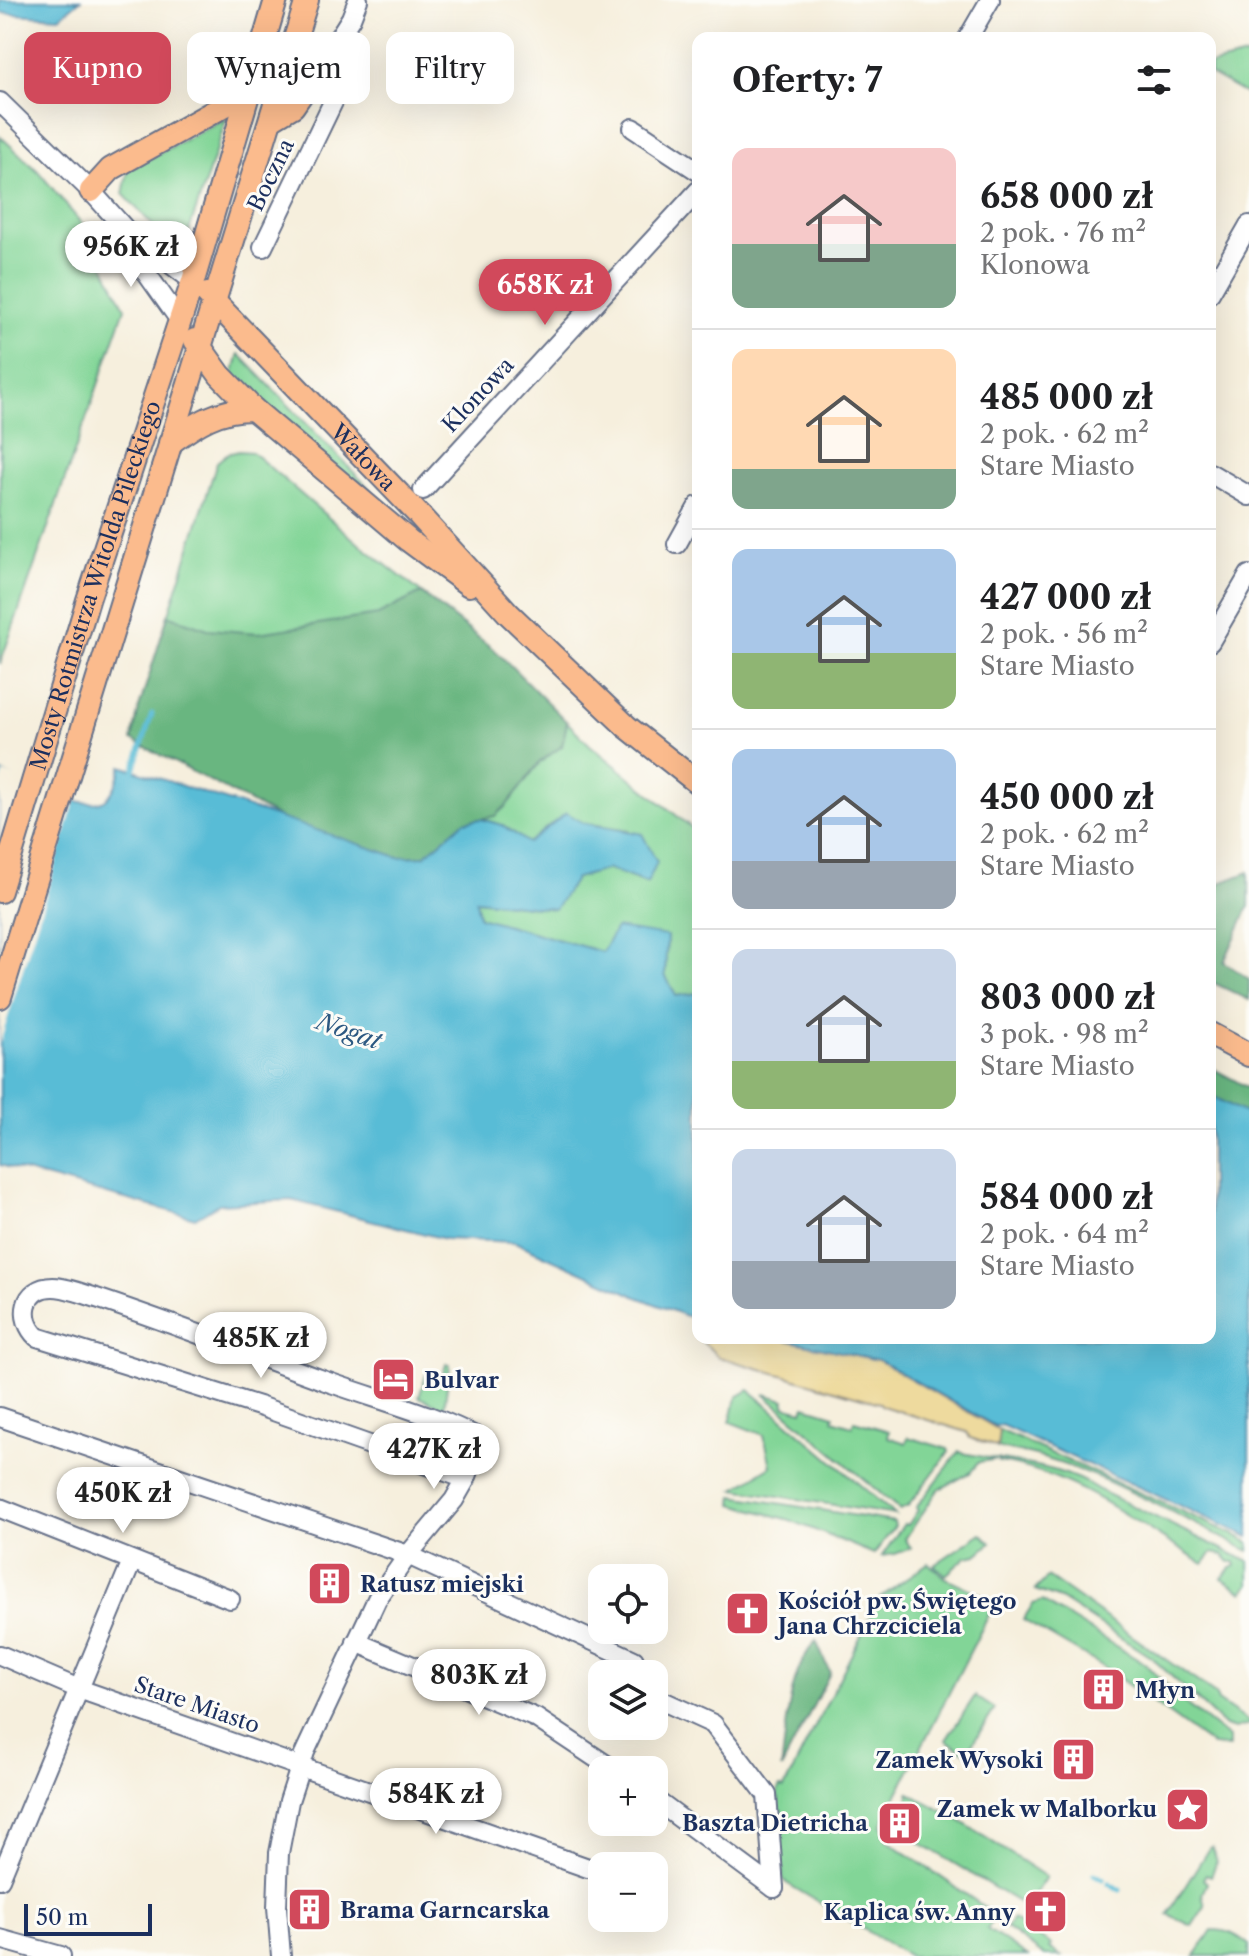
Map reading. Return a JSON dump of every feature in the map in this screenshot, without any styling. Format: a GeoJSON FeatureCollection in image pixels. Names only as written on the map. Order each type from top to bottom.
{"type":"FeatureCollection","features":[{"type":"Feature","properties":{"kind":"main road","name":"Mosty Rotmistrza Witolda Pileckiego"},"geometry":{"type":"LineString","coordinates":[[267,32],[276,0]]}},
{"type":"Feature","properties":{"kind":"main road","name":"Mosty Rotmistrza Witolda Pileckiego"},"geometry":{"type":"LineString","coordinates":[[0,997],[307,0]]}},
{"type":"Feature","properties":{"kind":"main road"},"geometry":{"type":"LineString","coordinates":[[91,191],[111,169],[227,104]]}},
{"type":"Feature","properties":{"kind":"main road","name":"Mosty Rotmistrza Witolda Pileckiego"},"geometry":{"type":"LineString","coordinates":[[0,891],[88,600],[181,322],[245,104]]}},
{"type":"Feature","properties":{"kind":"main road"},"geometry":{"type":"LineString","coordinates":[[271,119],[294,104]]}},
{"type":"Feature","properties":{"kind":"main road","name":"Wałowa"},"geometry":{"type":"LineString","coordinates":[[193,281],[419,515],[509,614],[626,726],[692,778]]}},
{"type":"Feature","properties":{"kind":"main road","name":"Wałowa"},"geometry":{"type":"LineString","coordinates":[[181,322],[220,375],[253,409],[408,540],[509,614]]}},
{"type":"Feature","properties":{"kind":"main road"},"geometry":{"type":"LineString","coordinates":[[170,443],[212,415],[253,409]]}},
{"type":"Feature","properties":{"kind":"main road"},"geometry":{"type":"LineString","coordinates":[[1216,1037],[1249,1055]]}},
{"type":"Feature","properties":{"kind":"street"},"geometry":{"type":"LineString","coordinates":[[342,32],[358,0]]}},
{"type":"Feature","properties":{"kind":"street"},"geometry":{"type":"LineString","coordinates":[[971,32],[990,0]]}},
{"type":"Feature","properties":{"kind":"street"},"geometry":{"type":"LineString","coordinates":[[0,102],[91,191],[126,230],[193,281]]}},
{"type":"Feature","properties":{"kind":"street","name":"Boczna"},"geometry":{"type":"LineString","coordinates":[[263,247],[332,104]]}},
{"type":"Feature","properties":{"kind":"street"},"geometry":{"type":"LineString","coordinates":[[633,128],[692,167]]}},
{"type":"Feature","properties":{"kind":"street","name":"Klonowa"},"geometry":{"type":"LineString","coordinates":[[423,490],[692,198]]}},
{"type":"Feature","properties":{"kind":"street"},"geometry":{"type":"LineString","coordinates":[[1216,283],[1249,225]]}},
{"type":"Feature","properties":{"kind":"street"},"geometry":{"type":"LineString","coordinates":[[126,230],[142,267],[181,322]]}},
{"type":"Feature","properties":{"kind":"street"},"geometry":{"type":"LineString","coordinates":[[1216,477],[1249,496]]}},
{"type":"Feature","properties":{"kind":"street"},"geometry":{"type":"LineString","coordinates":[[677,544],[692,517]]}},
{"type":"Feature","properties":{"kind":"street"},"geometry":{"type":"LineString","coordinates":[[1216,632],[1249,575]]}},
{"type":"Feature","properties":{"kind":"street"},"geometry":{"type":"LineString","coordinates":[[281,1956],[277,1907],[279,1853],[300,1766],[315,1727],[377,1599],[408,1555],[454,1500],[466,1479],[481,1439],[452,1424],[78,1292],[54,1286],[42,1289],[27,1303],[24,1314],[27,1325],[37,1337],[259,1406],[466,1479]]}},
{"type":"Feature","properties":{"kind":"street"},"geometry":{"type":"LineString","coordinates":[[0,1417],[408,1555],[629,1660]]}},
{"type":"Feature","properties":{"kind":"street"},"geometry":{"type":"LineString","coordinates":[[0,1508],[230,1599]]}},
{"type":"Feature","properties":{"kind":"street"},"geometry":{"type":"LineString","coordinates":[[0,1879],[132,1561]]}},
{"type":"Feature","properties":{"kind":"street"},"geometry":{"type":"LineString","coordinates":[[356,1642],[536,1718],[593,1756]]}},
{"type":"Feature","properties":{"kind":"street","name":"Stare Miasto"},"geometry":{"type":"LineString","coordinates":[[0,1655],[79,1689],[588,1868]]}},
{"type":"Feature","properties":{"kind":"street"},"geometry":{"type":"LineString","coordinates":[[668,1703],[713,1724],[767,1795],[774,1888],[668,1809]]}},
{"type":"Feature","properties":{"kind":"street"},"geometry":{"type":"LineString","coordinates":[[0,1939],[61,1956]]}},
{"type":"Feature","properties":{"kind":"green space"},"geometry":{"type":"Polygon","coordinates":[[[1249,55],[1249,96],[1216,77],[1216,63],[1249,55]]]}},
{"type":"Feature","properties":{"kind":"green space"},"geometry":{"type":"Polygon","coordinates":[[[227,117],[186,240],[161,234],[123,194],[128,170],[227,117]]]}},
{"type":"Feature","properties":{"kind":"green space"},"geometry":{"type":"Polygon","coordinates":[[[0,136],[38,171],[87,230],[125,308],[0,664],[0,136]]]}},
{"type":"Feature","properties":{"kind":"green space"},"geometry":{"type":"Polygon","coordinates":[[[239,354],[370,489],[364,495],[232,379],[239,354]]]}},
{"type":"Feature","properties":{"kind":"green space"},"geometry":{"type":"Polygon","coordinates":[[[252,452],[358,543],[498,653],[483,723],[139,708],[217,462],[227,454],[252,452]]]}},
{"type":"Feature","properties":{"kind":"green space"},"geometry":{"type":"Polygon","coordinates":[[[421,593],[498,653],[567,722],[562,746],[540,762],[506,806],[495,816],[464,822],[424,856],[398,857],[284,820],[132,740],[168,615],[208,629],[258,633],[378,615],[421,593]]]}},
{"type":"Feature","properties":{"kind":"green space"},"geometry":{"type":"Polygon","coordinates":[[[567,722],[590,745],[692,828],[692,994],[676,996],[665,975],[667,936],[602,952],[479,917],[476,900],[555,909],[576,878],[608,869],[646,883],[629,830],[584,823],[551,824],[528,843],[503,825],[481,819],[508,803],[541,762],[562,746],[567,722]]]}},
{"type":"Feature","properties":{"kind":"green space"},"geometry":{"type":"Polygon","coordinates":[[[1249,872],[1249,906],[1224,962],[1249,979],[1249,1000],[1216,984],[1216,885],[1249,872]]]}},
{"type":"Feature","properties":{"kind":"green space"},"geometry":{"type":"Polygon","coordinates":[[[1216,1070],[1249,1088],[1249,1115],[1216,1098],[1216,1070]]]}},
{"type":"Feature","properties":{"kind":"green space"},"geometry":{"type":"Polygon","coordinates":[[[446,1364],[450,1365],[444,1408],[419,1397],[426,1375],[441,1380],[446,1364]]]}},
{"type":"Feature","properties":{"kind":"green space"},"geometry":{"type":"Polygon","coordinates":[[[749,1390],[895,1515],[735,1489],[771,1466],[764,1435],[730,1422],[737,1397],[749,1390]]]}},
{"type":"Feature","properties":{"kind":"green space"},"geometry":{"type":"Polygon","coordinates":[[[764,1394],[785,1400],[784,1406],[803,1411],[805,1406],[834,1415],[833,1420],[852,1426],[854,1421],[889,1431],[888,1437],[906,1443],[908,1437],[948,1449],[949,1452],[908,1506],[900,1510],[764,1394]]]}},
{"type":"Feature","properties":{"kind":"green space"},"geometry":{"type":"Polygon","coordinates":[[[999,1430],[1239,1537],[1249,1542],[1249,1551],[1095,1476],[1063,1464],[997,1448],[999,1430]]]}},
{"type":"Feature","properties":{"kind":"green space"},"geometry":{"type":"Polygon","coordinates":[[[959,1452],[997,1459],[979,1462],[970,1473],[938,1490],[905,1539],[911,1548],[882,1556],[904,1524],[908,1525],[918,1510],[916,1508],[959,1452]]]}},
{"type":"Feature","properties":{"kind":"green space"},"geometry":{"type":"Polygon","coordinates":[[[999,1460],[1066,1474],[1249,1562],[1249,1585],[1243,1592],[1222,1578],[1236,1566],[1224,1555],[1212,1553],[1203,1564],[1106,1502],[1054,1477],[999,1460]]]}},
{"type":"Feature","properties":{"kind":"green space"},"geometry":{"type":"Polygon","coordinates":[[[734,1496],[894,1522],[895,1526],[874,1554],[790,1520],[733,1504],[734,1496]]]}},
{"type":"Feature","properties":{"kind":"green space"},"geometry":{"type":"Polygon","coordinates":[[[981,1533],[991,1543],[977,1555],[966,1557],[946,1575],[934,1565],[981,1533]]]}},
{"type":"Feature","properties":{"kind":"green space"},"geometry":{"type":"Polygon","coordinates":[[[928,1563],[946,1578],[996,1601],[882,1824],[887,1840],[996,1915],[987,1929],[1027,1956],[909,1956],[783,1881],[777,1792],[780,1787],[784,1788],[880,1598],[928,1563]]]}},
{"type":"Feature","properties":{"kind":"green space"},"geometry":{"type":"Polygon","coordinates":[[[1048,1577],[1215,1694],[1218,1701],[1249,1725],[1235,1729],[1225,1726],[1152,1658],[1060,1599],[1035,1590],[1048,1577]]]}},
{"type":"Feature","properties":{"kind":"green space"},"geometry":{"type":"Polygon","coordinates":[[[1042,1601],[1145,1664],[1187,1705],[1229,1738],[1229,1747],[1213,1746],[1102,1666],[1023,1620],[1033,1604],[1042,1601]]]}},
{"type":"Feature","properties":{"kind":"green space"},"geometry":{"type":"Polygon","coordinates":[[[816,1641],[830,1673],[781,1769],[794,1685],[806,1654],[816,1641]]]}},
{"type":"Feature","properties":{"kind":"green space"},"geometry":{"type":"Polygon","coordinates":[[[975,1696],[995,1709],[966,1753],[946,1740],[975,1696]]]}},
{"type":"Feature","properties":{"kind":"green space"},"geometry":{"type":"Polygon","coordinates":[[[909,1793],[956,1818],[1046,1877],[1026,1907],[901,1831],[906,1821],[900,1817],[909,1793]]]}},
{"type":"Feature","properties":{"kind":"green space"},"geometry":{"type":"Polygon","coordinates":[[[1212,1847],[1216,1862],[1211,1876],[1206,1874],[1203,1879],[1207,1883],[1202,1894],[1205,1906],[1192,1926],[1168,1914],[1212,1847]]]}},
{"type":"Feature","properties":{"kind":"green space"},"geometry":{"type":"Polygon","coordinates":[[[1013,1919],[1051,1945],[1049,1948],[1061,1956],[1045,1956],[1006,1928],[1013,1919]]]}},
{"type":"Feature","properties":{"kind":"green space"},"geometry":{"type":"Polygon","coordinates":[[[1212,1930],[1228,1932],[1240,1938],[1249,1945],[1249,1956],[1195,1956],[1212,1930]]]}},
{"type":"Feature","properties":{"kind":"sand"},"geometry":{"type":"Polygon","coordinates":[[[705,1344],[805,1344],[878,1360],[999,1430],[997,1447],[970,1438],[967,1432],[880,1403],[719,1357],[705,1344]]]}},
{"type":"Feature","properties":{"kind":"water"},"geometry":{"type":"Polygon","coordinates":[[[0,0],[80,0],[60,17],[0,13],[0,0]]]}},
{"type":"Feature","properties":{"kind":"water","name":"Nogat"},"geometry":{"type":"Polygon","coordinates":[[[122,766],[398,857],[424,856],[464,822],[481,819],[502,825],[528,843],[566,813],[584,823],[642,834],[657,862],[647,883],[608,869],[576,878],[555,909],[476,900],[479,917],[602,952],[616,928],[667,936],[665,975],[676,996],[692,994],[692,1316],[637,1297],[515,1242],[445,1239],[291,1200],[219,1204],[195,1218],[0,1165],[0,772],[69,799],[97,803],[106,799],[122,766]]]}},
{"type":"Feature","properties":{"kind":"water"},"geometry":{"type":"Polygon","coordinates":[[[1216,1098],[1249,1115],[1249,1537],[1001,1425],[995,1426],[878,1360],[805,1344],[1216,1344],[1216,1098]]]}},
{"type":"Feature","properties":{"kind":"pier"},"geometry":{"type":"Polygon","coordinates":[[[4,773],[76,798],[0,1043],[0,786],[4,773]]]}},
{"type":"Feature","properties":{"kind":"waterway"},"geometry":{"type":"LineString","coordinates":[[134,770],[152,714]]}},
{"type":"Feature","properties":{"kind":"waterway"},"geometry":{"type":"LineString","coordinates":[[1094,1874],[1103,1879]]}},
{"type":"Feature","properties":{"kind":"waterway"},"geometry":{"type":"LineString","coordinates":[[1109,1883],[1120,1890]]}},
{"type":"Feature","properties":{"kind":"place","name":"Bulvar"},"geometry":{"type":"Point","coordinates":[393,1380]}},
{"type":"Feature","properties":{"kind":"place","name":"Ratusz miejski"},"geometry":{"type":"Point","coordinates":[329,1584]}},
{"type":"Feature","properties":{"kind":"place","name":"Kościół pw. Świętego Jana Chrzciciela"},"geometry":{"type":"Point","coordinates":[747,1614]}},
{"type":"Feature","properties":{"kind":"place","name":"Młyn"},"geometry":{"type":"Point","coordinates":[1104,1690]}},
{"type":"Feature","properties":{"kind":"place","name":"Zamek Wysoki"},"geometry":{"type":"Point","coordinates":[1074,1760]}},
{"type":"Feature","properties":{"kind":"place","name":"Zamek w Malborku"},"geometry":{"type":"Point","coordinates":[1188,1809]}},
{"type":"Feature","properties":{"kind":"place","name":"Baszta Dietricha"},"geometry":{"type":"Point","coordinates":[899,1823]}},
{"type":"Feature","properties":{"kind":"place","name":"Brama Garncarska"},"geometry":{"type":"Point","coordinates":[309,1910]}},
{"type":"Feature","properties":{"kind":"place","name":"Kaplica św. Anny"},"geometry":{"type":"Point","coordinates":[1046,1912]}}]}
